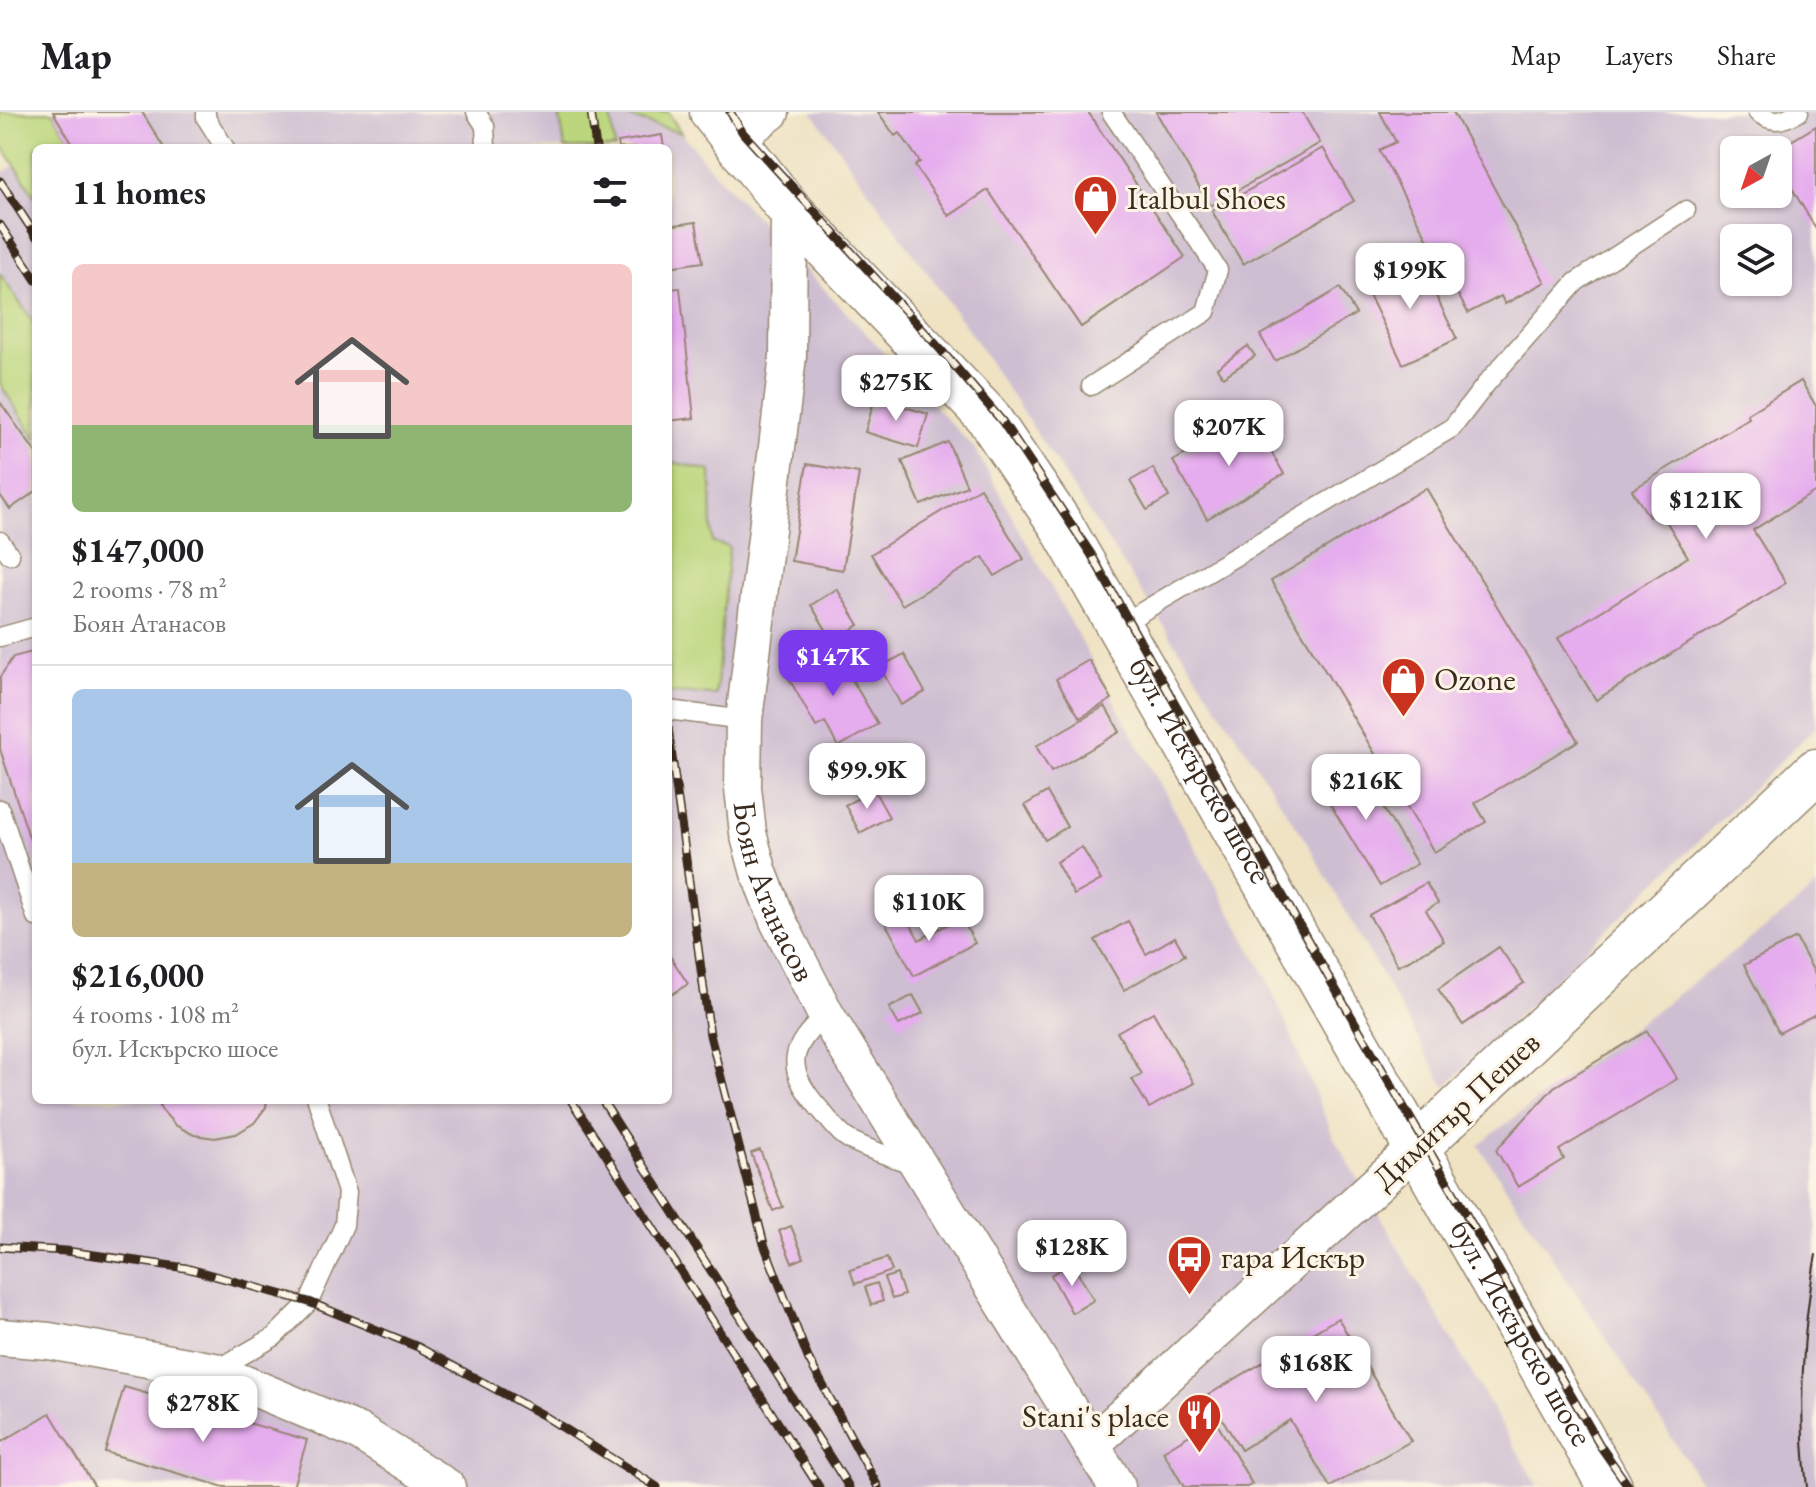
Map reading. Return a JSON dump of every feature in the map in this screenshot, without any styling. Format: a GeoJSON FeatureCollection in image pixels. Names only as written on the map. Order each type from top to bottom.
{"type":"FeatureCollection","features":[{"type":"Feature","properties":{"kind":"street"},"geometry":{"type":"LineString","coordinates":[[724,128],[743,133],[771,112]]}},
{"type":"Feature","properties":{"kind":"street","name":"бул. Искърско шосе"},"geometry":{"type":"LineString","coordinates":[[724,128],[789,209],[987,416],[1061,525],[1610,1487]]}},
{"type":"Feature","properties":{"kind":"street","name":"Боян Атанасов"},"geometry":{"type":"LineString","coordinates":[[789,209],[788,356],[744,720],[743,788],[748,833],[759,873],[778,921],[826,1015],[1117,1487]]}},
{"type":"Feature","properties":{"kind":"street","name":"Димитър Пешев"},"geometry":{"type":"LineString","coordinates":[[1091,1445],[1416,1148],[1816,771]]}},
{"type":"Feature","properties":{"kind":"street"},"geometry":{"type":"LineString","coordinates":[[0,1337],[49,1341],[214,1371],[357,1431],[447,1487]]}},
{"type":"Feature","properties":{"kind":"lane"},"geometry":{"type":"LineString","coordinates":[[206,112],[206,118],[222,144]]}},
{"type":"Feature","properties":{"kind":"lane"},"geometry":{"type":"LineString","coordinates":[[476,112],[485,126],[486,144]]}},
{"type":"Feature","properties":{"kind":"lane"},"geometry":{"type":"LineString","coordinates":[[1091,386],[1206,312],[1218,270],[1111,112]]}},
{"type":"Feature","properties":{"kind":"lane"},"geometry":{"type":"LineString","coordinates":[[1757,112],[1773,122],[1783,121],[1799,112]]}},
{"type":"Feature","properties":{"kind":"lane"},"geometry":{"type":"LineString","coordinates":[[1118,626],[1452,428],[1486,384],[1576,282],[1686,210]]}},
{"type":"Feature","properties":{"kind":"lane"},"geometry":{"type":"LineString","coordinates":[[0,637],[32,628]]}},
{"type":"Feature","properties":{"kind":"lane"},"geometry":{"type":"LineString","coordinates":[[672,711],[744,720]]}},
{"type":"Feature","properties":{"kind":"lane"},"geometry":{"type":"LineString","coordinates":[[0,809],[32,905]]}},
{"type":"Feature","properties":{"kind":"lane"},"geometry":{"type":"LineString","coordinates":[[826,1015],[805,1034],[798,1047],[796,1065],[800,1086],[845,1137],[920,1168]]}},
{"type":"Feature","properties":{"kind":"lane"},"geometry":{"type":"LineString","coordinates":[[214,1371],[274,1337],[309,1302],[344,1225],[347,1192],[318,1104]]}},
{"type":"Feature","properties":{"kind":"shaded area"},"geometry":{"type":"Polygon","coordinates":[[[53,112],[665,112],[710,168],[975,449],[1267,978],[1333,1136],[1538,1487],[0,1487],[0,384],[32,433],[32,1104],[672,1104],[672,144],[73,144],[53,112]]]}},
{"type":"Feature","properties":{"kind":"shaded area"},"geometry":{"type":"Polygon","coordinates":[[[812,112],[1816,112],[1816,727],[1445,1087],[1306,841],[969,331],[812,112]]]}},
{"type":"Feature","properties":{"kind":"shaded area"},"geometry":{"type":"Polygon","coordinates":[[[15,165],[32,192],[32,320],[0,274],[0,174],[15,165]]]}},
{"type":"Feature","properties":{"kind":"shaded area"},"geometry":{"type":"Polygon","coordinates":[[[1816,886],[1816,1487],[1704,1487],[1478,1145],[1793,907],[1816,886]]]}},
{"type":"Feature","properties":{"kind":"green space"},"geometry":{"type":"Polygon","coordinates":[[[0,112],[53,112],[73,144],[32,144],[32,192],[0,142],[0,112]]]}},
{"type":"Feature","properties":{"kind":"green space"},"geometry":{"type":"Polygon","coordinates":[[[559,112],[610,112],[614,144],[564,144],[559,112]]]}},
{"type":"Feature","properties":{"kind":"green space"},"geometry":{"type":"Polygon","coordinates":[[[612,112],[668,112],[681,133],[612,112]]]}},
{"type":"Feature","properties":{"kind":"green space"},"geometry":{"type":"Polygon","coordinates":[[[0,274],[32,320],[32,433],[0,384],[0,274]]]}},
{"type":"Feature","properties":{"kind":"green space"},"geometry":{"type":"Polygon","coordinates":[[[672,462],[711,471],[712,542],[729,547],[716,695],[672,693],[672,462]]]}},
{"type":"Feature","properties":{"kind":"building"},"geometry":{"type":"Polygon","coordinates":[[[53,112],[142,112],[162,144],[73,144],[53,112]]]}},
{"type":"Feature","properties":{"kind":"building","name":"Italbul Shoes"},"geometry":{"type":"Polygon","coordinates":[[[878,112],[1088,112],[1185,257],[1081,327],[988,190],[949,216],[915,166],[920,162],[900,133],[895,136],[878,112]]]}},
{"type":"Feature","properties":{"kind":"building"},"geometry":{"type":"Polygon","coordinates":[[[1156,112],[1302,112],[1320,143],[1210,206],[1156,112]]]}},
{"type":"Feature","properties":{"kind":"building"},"geometry":{"type":"Polygon","coordinates":[[[1380,112],[1453,112],[1545,282],[1505,304],[1501,296],[1468,313],[1379,150],[1396,142],[1380,112]]]}},
{"type":"Feature","properties":{"kind":"building"},"geometry":{"type":"Polygon","coordinates":[[[1816,126],[1816,229],[1792,188],[1792,141],[1816,126]]]}},
{"type":"Feature","properties":{"kind":"building"},"geometry":{"type":"Polygon","coordinates":[[[662,135],[663,144],[618,144],[662,135]]]}},
{"type":"Feature","properties":{"kind":"building"},"geometry":{"type":"Polygon","coordinates":[[[1323,148],[1354,201],[1243,264],[1212,211],[1323,148]]]}},
{"type":"Feature","properties":{"kind":"building"},"geometry":{"type":"Polygon","coordinates":[[[696,222],[703,262],[672,266],[672,225],[696,222]]]}},
{"type":"Feature","properties":{"kind":"building"},"geometry":{"type":"Polygon","coordinates":[[[1417,257],[1457,339],[1403,364],[1363,283],[1417,257]]]}},
{"type":"Feature","properties":{"kind":"building"},"geometry":{"type":"Polygon","coordinates":[[[680,288],[694,418],[672,421],[672,289],[680,288]]]}},
{"type":"Feature","properties":{"kind":"building"},"geometry":{"type":"Polygon","coordinates":[[[1340,288],[1356,314],[1275,361],[1260,335],[1340,288]]]}},
{"type":"Feature","properties":{"kind":"building"},"geometry":{"type":"Polygon","coordinates":[[[1248,346],[1255,356],[1223,377],[1217,368],[1248,346]]]}},
{"type":"Feature","properties":{"kind":"building"},"geometry":{"type":"Polygon","coordinates":[[[1801,381],[1816,406],[1816,491],[1753,530],[1786,583],[1596,700],[1558,638],[1688,557],[1660,511],[1649,517],[1632,490],[1749,418],[1747,414],[1801,381]]]}},
{"type":"Feature","properties":{"kind":"building"},"geometry":{"type":"Polygon","coordinates":[[[875,398],[928,414],[918,448],[865,432],[875,398]]]}},
{"type":"Feature","properties":{"kind":"building"},"geometry":{"type":"Polygon","coordinates":[[[0,402],[32,447],[32,494],[10,509],[0,495],[0,402]]]}},
{"type":"Feature","properties":{"kind":"building"},"geometry":{"type":"Polygon","coordinates":[[[1251,417],[1284,474],[1207,519],[1173,461],[1251,417]]]}},
{"type":"Feature","properties":{"kind":"building"},"geometry":{"type":"Polygon","coordinates":[[[948,442],[967,486],[921,505],[902,461],[948,442]]]}},
{"type":"Feature","properties":{"kind":"building"},"geometry":{"type":"Polygon","coordinates":[[[807,464],[859,473],[843,570],[791,561],[807,464]]]}},
{"type":"Feature","properties":{"kind":"building"},"geometry":{"type":"Polygon","coordinates":[[[1153,468],[1169,497],[1147,510],[1130,481],[1153,468]]]}},
{"type":"Feature","properties":{"kind":"building"},"geometry":{"type":"Polygon","coordinates":[[[980,488],[1024,559],[995,576],[983,557],[902,605],[871,554],[980,488]]]}},
{"type":"Feature","properties":{"kind":"building"},"geometry":{"type":"Polygon","coordinates":[[[1426,488],[1578,741],[1475,803],[1486,822],[1434,852],[1271,581],[1426,488]]]}},
{"type":"Feature","properties":{"kind":"building"},"geometry":{"type":"Polygon","coordinates":[[[837,589],[859,625],[833,641],[811,605],[837,589]]]}},
{"type":"Feature","properties":{"kind":"building"},"geometry":{"type":"Polygon","coordinates":[[[834,649],[878,724],[838,747],[825,722],[816,727],[787,675],[834,649]]]}},
{"type":"Feature","properties":{"kind":"building"},"geometry":{"type":"Polygon","coordinates":[[[32,652],[32,846],[0,749],[0,677],[13,657],[32,652]]]}},
{"type":"Feature","properties":{"kind":"building"},"geometry":{"type":"Polygon","coordinates":[[[904,654],[925,692],[901,705],[880,667],[904,654]]]}},
{"type":"Feature","properties":{"kind":"building"},"geometry":{"type":"Polygon","coordinates":[[[1089,660],[1112,699],[1080,718],[1056,679],[1089,660]]]}},
{"type":"Feature","properties":{"kind":"building"},"geometry":{"type":"Polygon","coordinates":[[[1105,706],[1120,732],[1051,772],[1036,746],[1105,706]]]}},
{"type":"Feature","properties":{"kind":"building"},"geometry":{"type":"Polygon","coordinates":[[[1353,758],[1417,864],[1380,886],[1316,781],[1353,758]]]}},
{"type":"Feature","properties":{"kind":"building"},"geometry":{"type":"Polygon","coordinates":[[[874,790],[889,817],[860,833],[845,805],[874,790]]]}},
{"type":"Feature","properties":{"kind":"building"},"geometry":{"type":"Polygon","coordinates":[[[1047,792],[1067,827],[1045,840],[1025,805],[1047,792]]]}},
{"type":"Feature","properties":{"kind":"building"},"geometry":{"type":"Polygon","coordinates":[[[1082,847],[1101,880],[1074,895],[1056,862],[1082,847]]]}},
{"type":"Feature","properties":{"kind":"building"},"geometry":{"type":"Polygon","coordinates":[[[1426,883],[1438,903],[1426,910],[1444,941],[1398,966],[1369,915],[1426,883]]]}},
{"type":"Feature","properties":{"kind":"building"},"geometry":{"type":"Polygon","coordinates":[[[905,914],[919,940],[961,917],[975,943],[914,976],[886,924],[905,914]]]}},
{"type":"Feature","properties":{"kind":"building"},"geometry":{"type":"Polygon","coordinates":[[[1128,921],[1146,954],[1175,937],[1185,955],[1124,990],[1095,940],[1128,921]]]}},
{"type":"Feature","properties":{"kind":"building"},"geometry":{"type":"Polygon","coordinates":[[[1796,938],[1816,976],[1816,1014],[1779,1033],[1744,965],[1796,938]]]}},
{"type":"Feature","properties":{"kind":"building"},"geometry":{"type":"Polygon","coordinates":[[[1499,947],[1524,983],[1463,1025],[1438,989],[1499,947]]]}},
{"type":"Feature","properties":{"kind":"building"},"geometry":{"type":"Polygon","coordinates":[[[672,959],[688,984],[672,994],[672,959]]]}},
{"type":"Feature","properties":{"kind":"building"},"geometry":{"type":"Polygon","coordinates":[[[913,995],[923,1013],[899,1025],[889,1008],[913,995]]]}},
{"type":"Feature","properties":{"kind":"building"},"geometry":{"type":"Polygon","coordinates":[[[1153,1012],[1194,1083],[1149,1108],[1132,1079],[1142,1074],[1117,1032],[1153,1012]]]}},
{"type":"Feature","properties":{"kind":"building"},"geometry":{"type":"Polygon","coordinates":[[[1647,1031],[1677,1079],[1559,1150],[1564,1159],[1518,1187],[1496,1150],[1554,1087],[1647,1031]]]}},
{"type":"Feature","properties":{"kind":"building"},"geometry":{"type":"Polygon","coordinates":[[[159,1104],[266,1104],[254,1123],[236,1134],[215,1138],[194,1135],[175,1125],[159,1104]]]}},
{"type":"Feature","properties":{"kind":"building"},"geometry":{"type":"Polygon","coordinates":[[[760,1150],[783,1207],[773,1211],[751,1153],[760,1150]]]}},
{"type":"Feature","properties":{"kind":"building"},"geometry":{"type":"Polygon","coordinates":[[[791,1226],[804,1258],[792,1263],[779,1231],[791,1226]]]}},
{"type":"Feature","properties":{"kind":"building"},"geometry":{"type":"Polygon","coordinates":[[[887,1258],[892,1271],[855,1284],[850,1270],[887,1258]]]}},
{"type":"Feature","properties":{"kind":"building"},"geometry":{"type":"Polygon","coordinates":[[[1072,1263],[1094,1300],[1072,1313],[1051,1275],[1072,1263]]]}},
{"type":"Feature","properties":{"kind":"building"},"geometry":{"type":"Polygon","coordinates":[[[897,1274],[904,1295],[892,1299],[884,1278],[897,1274]]]}},
{"type":"Feature","properties":{"kind":"building"},"geometry":{"type":"Polygon","coordinates":[[[877,1283],[883,1301],[871,1305],[865,1287],[877,1283]]]}},
{"type":"Feature","properties":{"kind":"building"},"geometry":{"type":"Polygon","coordinates":[[[1338,1318],[1411,1441],[1330,1487],[1290,1420],[1241,1450],[1208,1395],[1338,1318]]]}},
{"type":"Feature","properties":{"kind":"building"},"geometry":{"type":"Polygon","coordinates":[[[124,1387],[307,1440],[293,1487],[224,1487],[105,1452],[124,1387]]]}},
{"type":"Feature","properties":{"kind":"building"},"geometry":{"type":"Polygon","coordinates":[[[50,1413],[95,1487],[0,1487],[0,1443],[50,1413]]]}},
{"type":"Feature","properties":{"kind":"building"},"geometry":{"type":"Polygon","coordinates":[[[1215,1420],[1252,1484],[1247,1487],[1184,1487],[1163,1451],[1215,1420]]]}},
{"type":"Feature","properties":{"kind":"tram line"},"geometry":{"type":"LineString","coordinates":[[1807,1487],[1803,1371],[1807,1312],[1816,1255]]}},
{"type":"Feature","properties":{"kind":"railway"},"geometry":{"type":"LineString","coordinates":[[591,112],[595,144]]}},
{"type":"Feature","properties":{"kind":"railway"},"geometry":{"type":"LineString","coordinates":[[730,112],[743,133],[1002,421],[1091,554],[1329,978],[1601,1447],[1629,1487]]}},
{"type":"Feature","properties":{"kind":"railway"},"geometry":{"type":"LineString","coordinates":[[0,181],[32,230]]}},
{"type":"Feature","properties":{"kind":"railway"},"geometry":{"type":"LineString","coordinates":[[0,225],[32,274]]}},
{"type":"Feature","properties":{"kind":"railway"},"geometry":{"type":"LineString","coordinates":[[672,757],[710,1035],[764,1244],[808,1358],[878,1487]]}},
{"type":"Feature","properties":{"kind":"railway"},"geometry":{"type":"LineString","coordinates":[[574,1104],[819,1487]]}},
{"type":"Feature","properties":{"kind":"railway"},"geometry":{"type":"LineString","coordinates":[[605,1104],[849,1487]]}},
{"type":"Feature","properties":{"kind":"railway"},"geometry":{"type":"LineString","coordinates":[[0,1247],[66,1251],[186,1268],[309,1302],[418,1347],[543,1415],[657,1487]]}},
{"type":"Feature","properties":{"kind":"place","name":"Italbul Shoes"},"geometry":{"type":"Point","coordinates":[1096,237]}},
{"type":"Feature","properties":{"kind":"place","name":"Ozone"},"geometry":{"type":"Point","coordinates":[1403,718]}},
{"type":"Feature","properties":{"kind":"place","name":"гара Искър"},"geometry":{"type":"Point","coordinates":[1190,1296]}},
{"type":"Feature","properties":{"kind":"place","name":"Stani's place"},"geometry":{"type":"Point","coordinates":[1200,1455]}}]}
